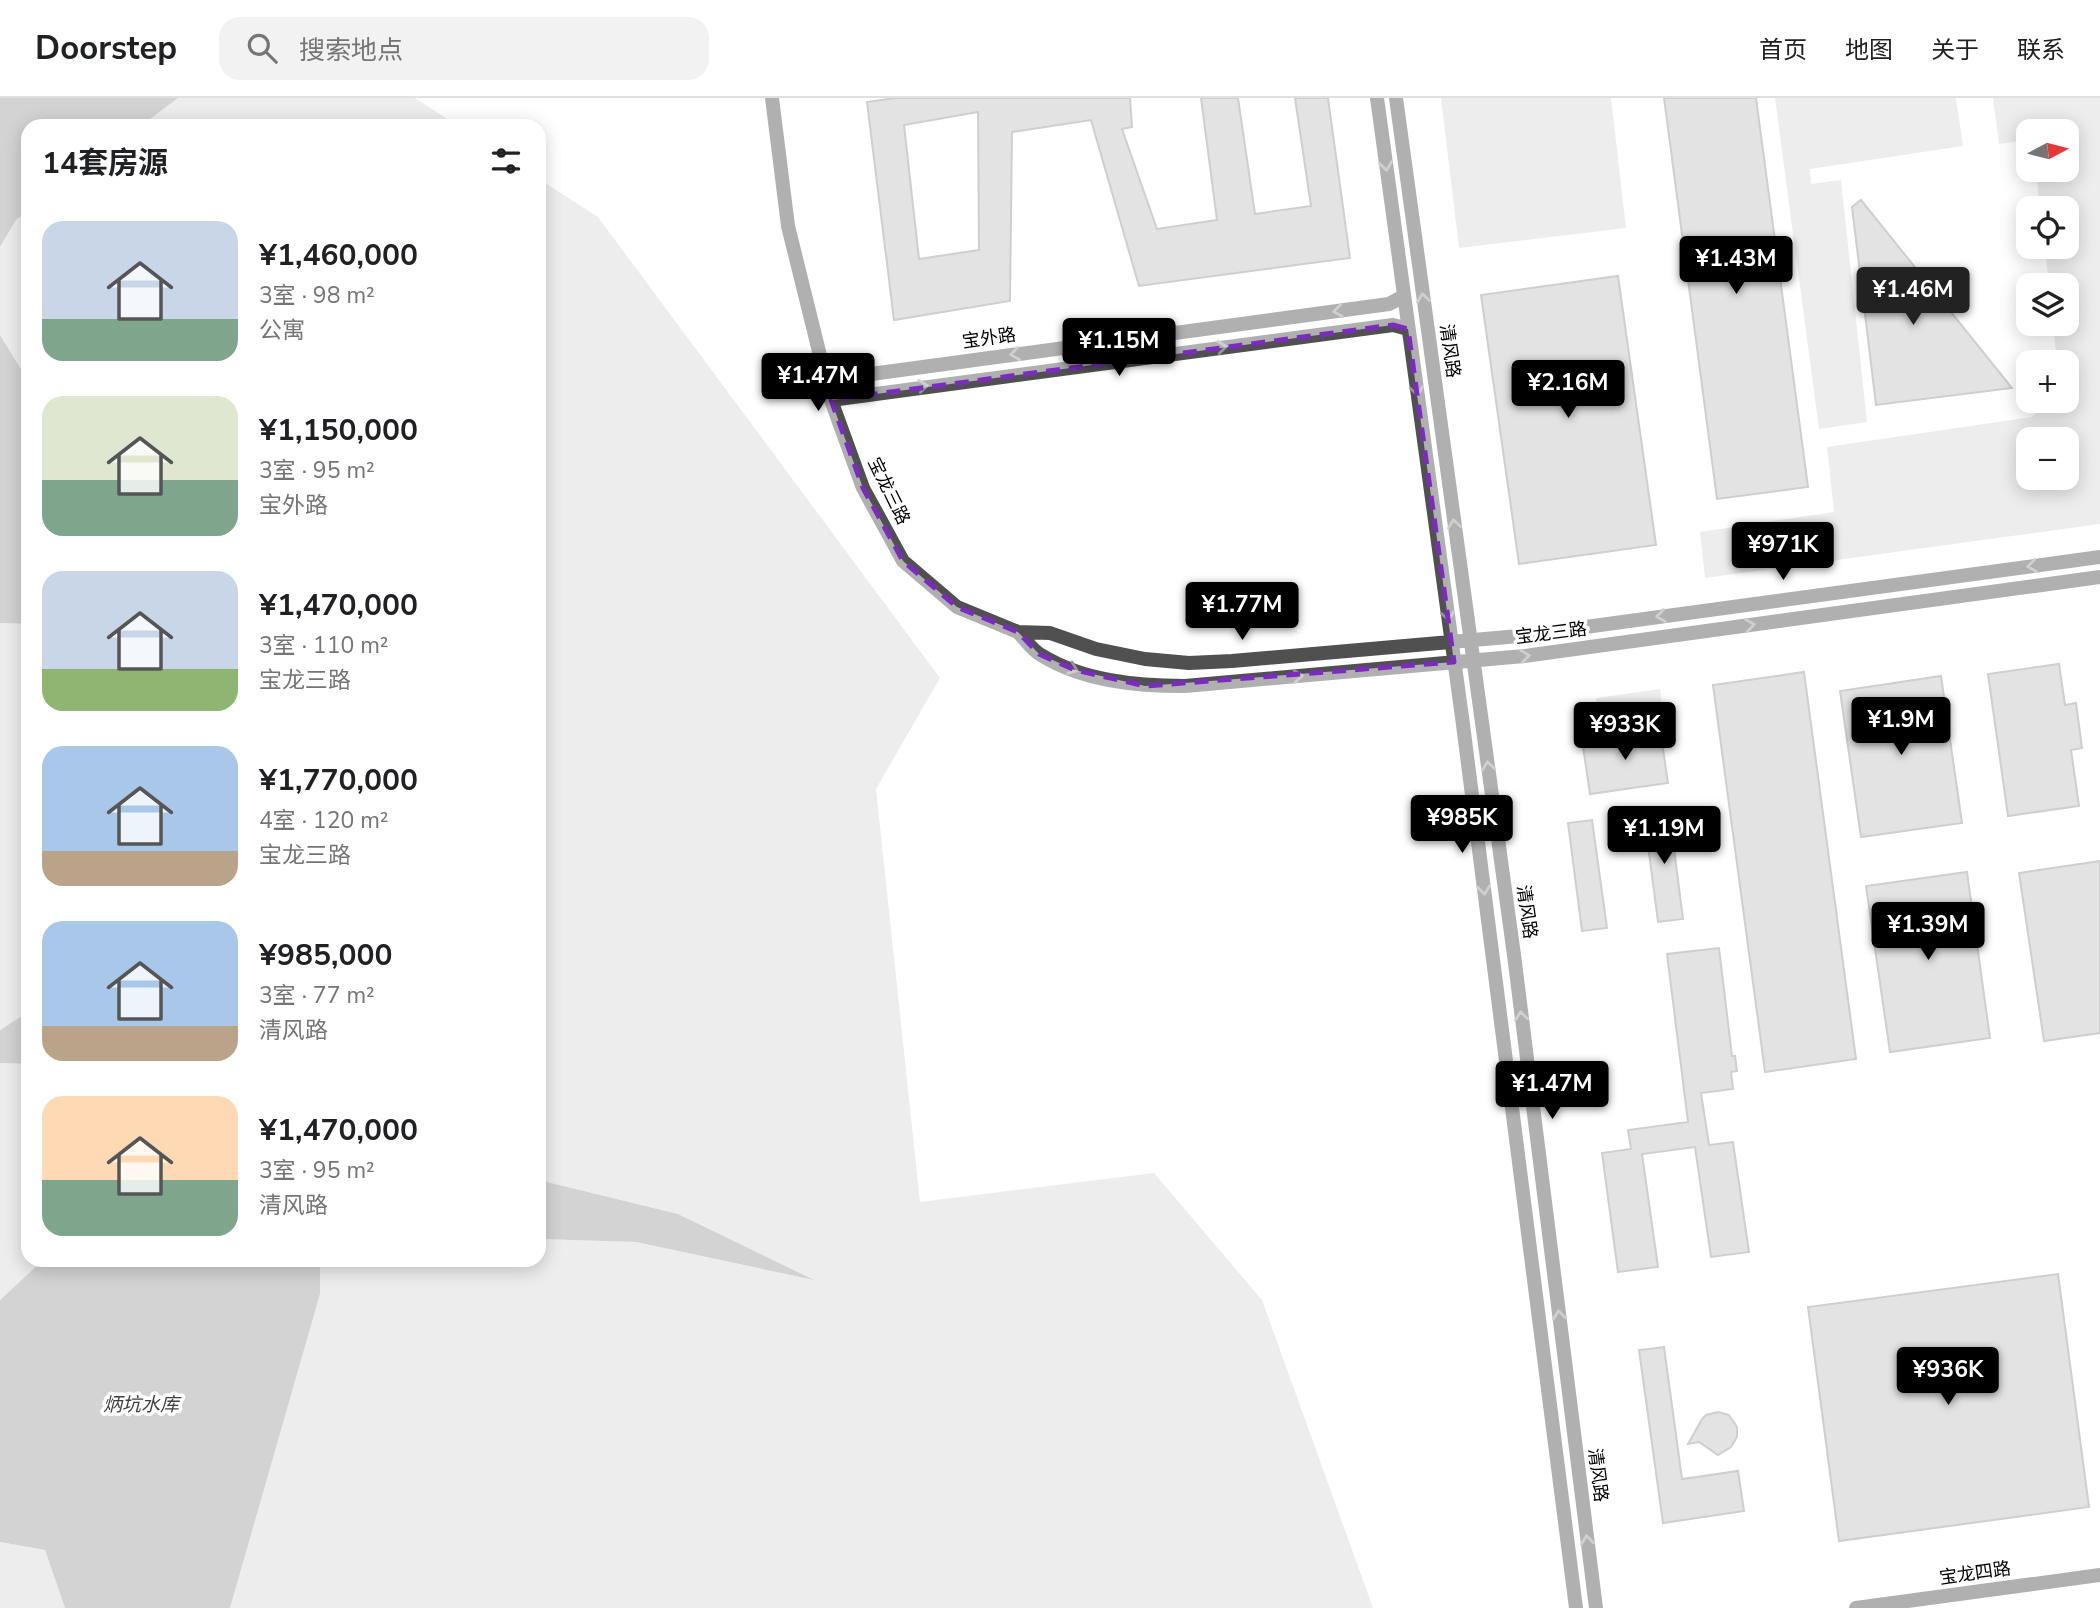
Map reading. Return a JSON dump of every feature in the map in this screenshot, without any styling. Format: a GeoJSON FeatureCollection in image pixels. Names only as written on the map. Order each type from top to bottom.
{"type":"FeatureCollection","features":[{"type":"Feature","properties":{"kind":"street","name":"宝龙三路"},"geometry":{"type":"LineString","coordinates":[[772,98],[788,226],[831,400],[863,488],[903,561],[957,607],[1018,632],[1050,633],[1096,649],[1145,659],[1189,663],[1519,636],[2100,557]]}},
{"type":"Feature","properties":{"kind":"street"},"geometry":{"type":"LineString","coordinates":[[1377,98],[1452,641],[1576,1608]]}},
{"type":"Feature","properties":{"kind":"street","name":"清风路"},"geometry":{"type":"LineString","coordinates":[[1396,98],[1514,955],[1595,1608]]}},
{"type":"Feature","properties":{"kind":"street","name":"宝外路"},"geometry":{"type":"LineString","coordinates":[[827,380],[1389,304],[1404,296]]}},
{"type":"Feature","properties":{"kind":"street"},"geometry":{"type":"LineString","coordinates":[[831,400],[1393,324],[1408,329]]}},
{"type":"Feature","properties":{"kind":"street","name":"宝龙三路"},"geometry":{"type":"LineString","coordinates":[[1018,632],[1039,654],[1075,670],[1145,686],[1185,686],[1524,656],[2100,577]]}},
{"type":"Feature","properties":{"kind":"street","name":"宝龙四路"},"geometry":{"type":"LineString","coordinates":[[1856,1608],[2100,1575]]}},
{"type":"Feature","properties":{"kind":"highlighted area"},"geometry":{"type":"Polygon","coordinates":[[[1393,325],[1408,329],[1454,662],[1145,686],[1075,670],[1039,654],[1018,632],[957,607],[903,561],[863,488],[831,400],[1393,325]]]}},
{"type":"Feature","properties":{"kind":"shaded area"},"geometry":{"type":"Polygon","coordinates":[[[178,98],[415,98],[447,119],[150,119],[178,98]]]}},
{"type":"Feature","properties":{"kind":"shaded area"},"geometry":{"type":"Polygon","coordinates":[[[1441,98],[1611,98],[1626,228],[1459,248],[1441,98]]]}},
{"type":"Feature","properties":{"kind":"shaded area"},"geometry":{"type":"Polygon","coordinates":[[[1775,98],[1956,98],[1963,146],[1810,169],[1811,184],[1841,180],[1867,422],[1819,429],[1775,98]]]}},
{"type":"Feature","properties":{"kind":"shaded area"},"geometry":{"type":"Polygon","coordinates":[[[1993,98],[2100,98],[2100,524],[1705,578],[1700,532],[1834,512],[1827,447],[2032,417],[2036,413],[2079,413],[2079,350],[2056,350],[2054,336],[2079,336],[2079,273],[2048,273],[2046,259],[2079,259],[2079,196],[2039,196],[2037,182],[2079,182],[2079,119],[2016,119],[2016,142],[1999,144],[1993,98]]]}},
{"type":"Feature","properties":{"kind":"shaded area"},"geometry":{"type":"Polygon","coordinates":[[[546,184],[598,217],[940,678],[876,789],[920,1202],[1154,1173],[1262,1300],[1373,1608],[230,1608],[320,1294],[320,1267],[546,1267],[546,1239],[636,1242],[810,1279],[678,1214],[546,1182],[546,184]]]}},
{"type":"Feature","properties":{"kind":"shaded area"},"geometry":{"type":"Polygon","coordinates":[[[21,216],[21,369],[0,335],[0,247],[21,216]]]}},
{"type":"Feature","properties":{"kind":"shaded area"},"geometry":{"type":"Polygon","coordinates":[[[0,623],[21,624],[21,1016],[0,1030],[0,623]]]}},
{"type":"Feature","properties":{"kind":"shaded area"},"geometry":{"type":"Polygon","coordinates":[[[1660,689],[1664,725],[1601,733],[1596,698],[1660,689]]]}},
{"type":"Feature","properties":{"kind":"shaded area"},"geometry":{"type":"Polygon","coordinates":[[[0,1063],[21,1064],[21,1267],[35,1267],[0,1300],[0,1063]]]}},
{"type":"Feature","properties":{"kind":"shaded area"},"geometry":{"type":"Polygon","coordinates":[[[0,1542],[45,1550],[65,1608],[0,1608],[0,1542]]]}},
{"type":"Feature","properties":{"kind":"water"},"geometry":{"type":"Polygon","coordinates":[[[0,98],[178,98],[150,119],[21,119],[21,216],[0,247],[0,98]]]}},
{"type":"Feature","properties":{"kind":"water"},"geometry":{"type":"Polygon","coordinates":[[[0,335],[21,369],[21,624],[0,623],[0,335]]]}},
{"type":"Feature","properties":{"kind":"water"},"geometry":{"type":"Polygon","coordinates":[[[21,1016],[21,1064],[0,1063],[0,1030],[21,1016]]]}},
{"type":"Feature","properties":{"kind":"water"},"geometry":{"type":"Polygon","coordinates":[[[546,1182],[678,1214],[814,1280],[636,1242],[546,1239],[546,1182]]]}},
{"type":"Feature","properties":{"kind":"water","name":"炳坑水库"},"geometry":{"type":"Polygon","coordinates":[[[35,1267],[320,1267],[320,1294],[230,1608],[65,1608],[45,1550],[0,1542],[0,1300],[35,1267]]]}},
{"type":"Feature","properties":{"kind":"building"},"geometry":{"type":"Polygon","coordinates":[[[895,98],[1130,98],[1132,127],[1122,129],[1157,229],[1217,220],[1201,98],[1238,98],[1255,214],[1311,206],[1295,98],[1328,98],[1350,258],[1139,286],[1091,120],[1012,132],[1010,301],[894,320],[867,102],[895,98]],[[978,112],[904,125],[919,259],[979,250],[978,112]]]}},
{"type":"Feature","properties":{"kind":"building"},"geometry":{"type":"Polygon","coordinates":[[[1664,98],[1756,98],[1808,487],[1717,499],[1664,98]]]}},
{"type":"Feature","properties":{"kind":"building"},"geometry":{"type":"Polygon","coordinates":[[[1861,200],[2012,388],[1876,405],[1852,207],[1861,200]]]}},
{"type":"Feature","properties":{"kind":"building"},"geometry":{"type":"Polygon","coordinates":[[[1618,276],[1656,545],[1519,564],[1481,295],[1618,276]]]}},
{"type":"Feature","properties":{"kind":"building"},"geometry":{"type":"Polygon","coordinates":[[[2059,664],[2065,705],[2076,703],[2082,748],[2071,750],[2079,806],[2008,816],[1988,674],[2059,664]]]}},
{"type":"Feature","properties":{"kind":"building"},"geometry":{"type":"Polygon","coordinates":[[[1804,672],[1856,1059],[1765,1072],[1713,685],[1804,672]]]}},
{"type":"Feature","properties":{"kind":"building"},"geometry":{"type":"Polygon","coordinates":[[[1941,676],[1962,823],[1861,837],[1840,691],[1941,676]]]}},
{"type":"Feature","properties":{"kind":"building"},"geometry":{"type":"Polygon","coordinates":[[[1660,729],[1668,783],[1590,794],[1582,740],[1660,729]]]}},
{"type":"Feature","properties":{"kind":"building"},"geometry":{"type":"Polygon","coordinates":[[[1669,810],[1683,919],[1658,922],[1644,814],[1669,810]]]}},
{"type":"Feature","properties":{"kind":"building"},"geometry":{"type":"Polygon","coordinates":[[[1592,820],[1607,928],[1582,931],[1568,823],[1592,820]]]}},
{"type":"Feature","properties":{"kind":"building"},"geometry":{"type":"Polygon","coordinates":[[[2100,861],[2100,1033],[2044,1041],[2019,873],[2100,861]]]}},
{"type":"Feature","properties":{"kind":"building"},"geometry":{"type":"Polygon","coordinates":[[[1967,872],[1990,1038],[1890,1052],[1866,886],[1967,872]]]}},
{"type":"Feature","properties":{"kind":"building"},"geometry":{"type":"Polygon","coordinates":[[[1719,948],[1732,1056],[1735,1056],[1737,1071],[1731,1072],[1733,1089],[1701,1093],[1709,1145],[1733,1142],[1749,1252],[1711,1257],[1695,1147],[1642,1154],[1658,1267],[1618,1272],[1602,1153],[1631,1149],[1628,1130],[1688,1122],[1667,954],[1719,948]]]}},
{"type":"Feature","properties":{"kind":"building"},"geometry":{"type":"Polygon","coordinates":[[[2058,1274],[2089,1507],[1839,1541],[1808,1307],[2058,1274]]]}},
{"type":"Feature","properties":{"kind":"building"},"geometry":{"type":"Polygon","coordinates":[[[1664,1347],[1682,1479],[1738,1471],[1744,1511],[1663,1523],[1639,1350],[1664,1347]]]}},
{"type":"Feature","properties":{"kind":"building"},"geometry":{"type":"Polygon","coordinates":[[[1718,1412],[1729,1415],[1737,1427],[1737,1437],[1731,1447],[1718,1455],[1699,1442],[1688,1444],[1702,1419],[1718,1412]]]}}]}
